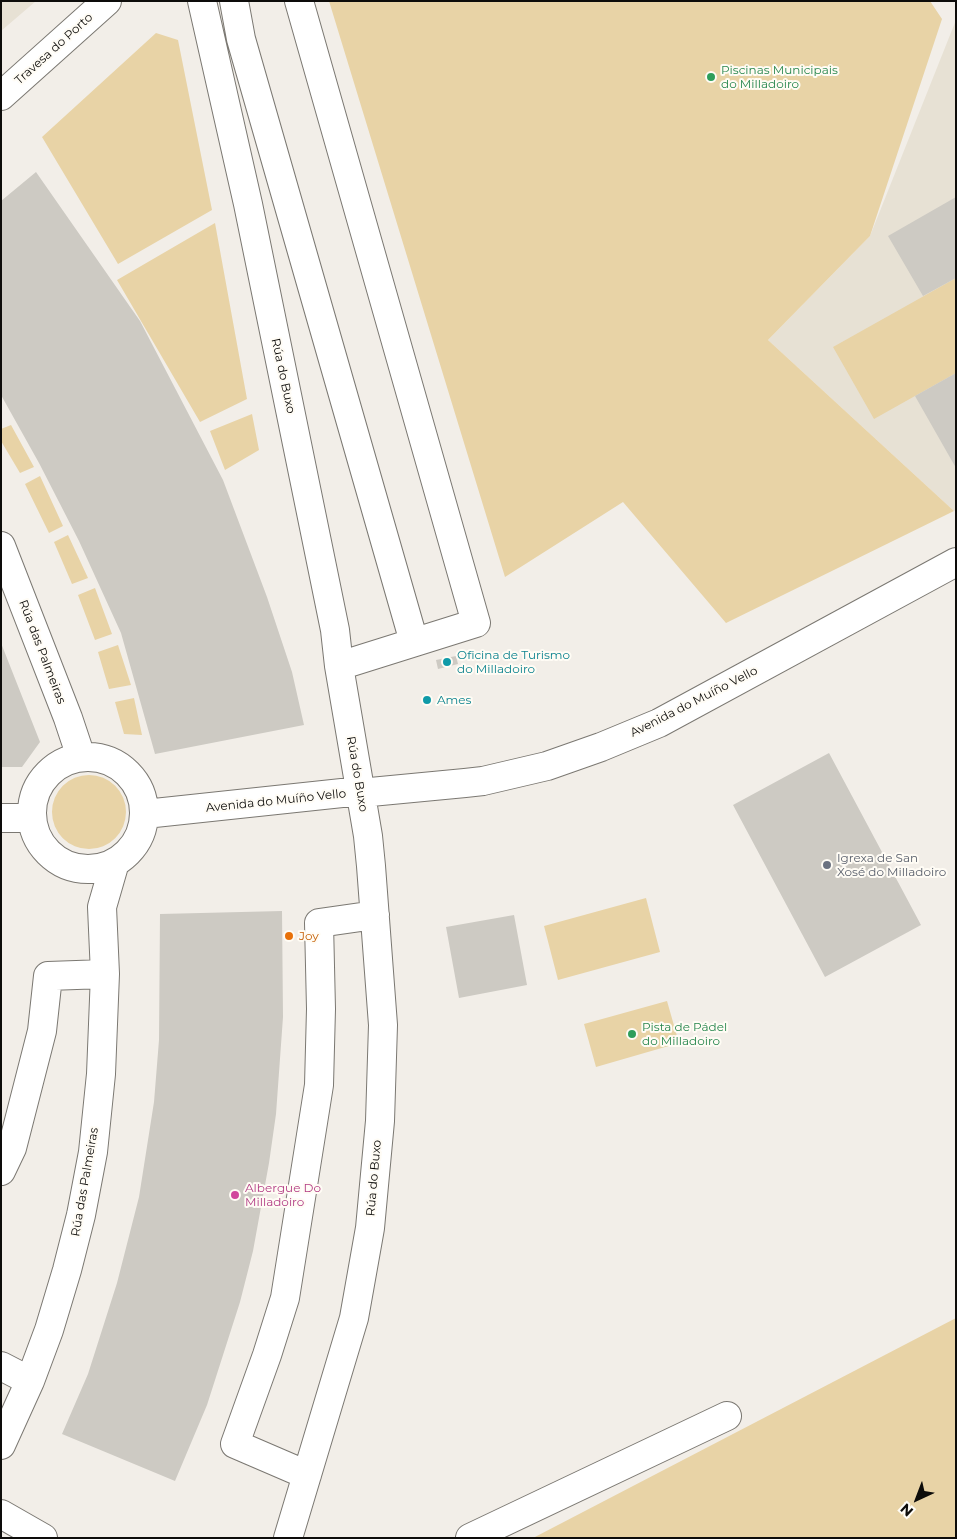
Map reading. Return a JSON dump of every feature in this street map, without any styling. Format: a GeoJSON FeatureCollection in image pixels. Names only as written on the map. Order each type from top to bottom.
{"type":"FeatureCollection","features":[{"type":"Feature","properties":{"kind":"street","name":"Travesa do Porto"},"geometry":{"type":"LineString","coordinates":[[1,96],[107,1]]}},
{"type":"Feature","properties":{"kind":"street"},"geometry":{"type":"LineString","coordinates":[[198,5],[218,6],[229,1]]}},
{"type":"Feature","properties":{"kind":"street"},"geometry":{"type":"LineString","coordinates":[[234,1],[241,39],[414,642]]}},
{"type":"Feature","properties":{"kind":"street"},"geometry":{"type":"LineString","coordinates":[[299,1],[476,623],[339,666]]}},
{"type":"Feature","properties":{"kind":"street","name":"Rúa do Buxo"},"geometry":{"type":"LineString","coordinates":[[198,5],[213,46],[250,214],[335,630],[339,666],[368,836],[383,1025],[380,1121],[370,1228],[354,1318],[288,1538]]}},
{"type":"Feature","properties":{"kind":"street","name":"Rúa das Palmeiras"},"geometry":{"type":"LineString","coordinates":[[1,546],[68,718],[81,757]]}},
{"type":"Feature","properties":{"kind":"street","name":"Avenida do Muíño Vello"},"geometry":{"type":"LineString","coordinates":[[145,814],[342,793],[360,793],[483,781],[546,766],[601,747],[659,723],[956,562]]}},
{"type":"Feature","properties":{"kind":"street"},"geometry":{"type":"LineString","coordinates":[[81,757],[97,758],[116,764],[125,771],[134,781],[140,793],[145,814],[138,840],[127,853],[115,862],[97,868],[84,869],[60,861],[49,853],[36,834],[32,818],[33,801],[38,787],[46,775],[63,763],[81,757]]}},
{"type":"Feature","properties":{"kind":"street"},"geometry":{"type":"LineString","coordinates":[[1,818],[32,818]]}},
{"type":"Feature","properties":{"kind":"street","name":"Rúa das Palmeiras"},"geometry":{"type":"LineString","coordinates":[[1,1445],[30,1382],[49,1330],[81,1215],[91,1161],[101,1074],[105,974],[102,907],[115,862]]}},
{"type":"Feature","properties":{"kind":"street"},"geometry":{"type":"LineString","coordinates":[[71,866],[102,907]]}},
{"type":"Feature","properties":{"kind":"street"},"geometry":{"type":"LineString","coordinates":[[308,1475],[235,1444],[267,1355],[284,1298],[320,1081],[319,923],[375,915]]}},
{"type":"Feature","properties":{"kind":"street"},"geometry":{"type":"LineString","coordinates":[[1,1170],[12,1148],[42,1031],[48,976],[105,974]]}},
{"type":"Feature","properties":{"kind":"street"},"geometry":{"type":"LineString","coordinates":[[1,1366],[30,1382]]}},
{"type":"Feature","properties":{"kind":"street"},"geometry":{"type":"LineString","coordinates":[[470,1538],[727,1416]]}},
{"type":"Feature","properties":{"kind":"street"},"geometry":{"type":"LineString","coordinates":[[1,1514],[43,1538]]}},
{"type":"Feature","properties":{"kind":"shaded area"},"geometry":{"type":"Polygon","coordinates":[[[1,1],[36,1],[1,31],[1,1]]]}},
{"type":"Feature","properties":{"kind":"shaded area"},"geometry":{"type":"Polygon","coordinates":[[[329,1],[930,1],[942,19],[870,236],[768,340],[954,511],[726,623],[623,502],[505,577],[329,1]]]}},
{"type":"Feature","properties":{"kind":"shaded area"},"geometry":{"type":"Polygon","coordinates":[[[956,20],[956,510],[954,511],[768,340],[870,236],[956,20]]]}},
{"type":"Feature","properties":{"kind":"shaded area"},"geometry":{"type":"Polygon","coordinates":[[[156,33],[178,40],[212,210],[118,264],[42,137],[156,33]]]}},
{"type":"Feature","properties":{"kind":"shaded area"},"geometry":{"type":"Polygon","coordinates":[[[215,223],[247,399],[200,422],[117,280],[215,223]]]}},
{"type":"Feature","properties":{"kind":"shaded area"},"geometry":{"type":"Polygon","coordinates":[[[956,278],[956,373],[874,419],[833,347],[956,278]]]}},
{"type":"Feature","properties":{"kind":"shaded area"},"geometry":{"type":"Polygon","coordinates":[[[252,414],[259,450],[225,470],[210,431],[252,414]]]}},
{"type":"Feature","properties":{"kind":"shaded area"},"geometry":{"type":"Polygon","coordinates":[[[11,425],[34,467],[20,473],[1,441],[1,429],[11,425]]]}},
{"type":"Feature","properties":{"kind":"shaded area"},"geometry":{"type":"Polygon","coordinates":[[[40,476],[63,526],[49,533],[25,484],[40,476]]]}},
{"type":"Feature","properties":{"kind":"shaded area"},"geometry":{"type":"Polygon","coordinates":[[[68,535],[88,578],[72,584],[54,542],[68,535]]]}},
{"type":"Feature","properties":{"kind":"shaded area"},"geometry":{"type":"Polygon","coordinates":[[[95,588],[112,634],[95,640],[78,595],[95,588]]]}},
{"type":"Feature","properties":{"kind":"shaded area"},"geometry":{"type":"Polygon","coordinates":[[[118,645],[131,685],[109,689],[98,652],[118,645]]]}},
{"type":"Feature","properties":{"kind":"shaded area"},"geometry":{"type":"Polygon","coordinates":[[[134,698],[142,735],[124,734],[115,702],[134,698]]]}},
{"type":"Feature","properties":{"kind":"shaded area"},"geometry":{"type":"Polygon","coordinates":[[[89,775],[103,778],[115,786],[123,798],[126,812],[123,826],[115,838],[103,846],[89,849],[75,846],[63,838],[55,826],[52,812],[55,798],[63,786],[75,778],[89,775]]]}},
{"type":"Feature","properties":{"kind":"shaded area"},"geometry":{"type":"Polygon","coordinates":[[[646,898],[660,952],[558,980],[544,926],[646,898]]]}},
{"type":"Feature","properties":{"kind":"shaded area","name":"Pista de Pádel do Milladoiro"},"geometry":{"type":"Polygon","coordinates":[[[667,1001],[679,1043],[596,1067],[584,1024],[667,1001]]]}},
{"type":"Feature","properties":{"kind":"shaded area"},"geometry":{"type":"Polygon","coordinates":[[[956,1318],[956,1538],[533,1538],[956,1318]]]}},
{"type":"Feature","properties":{"kind":"building"},"geometry":{"type":"Polygon","coordinates":[[[36,172],[140,321],[223,480],[267,597],[292,672],[304,725],[155,754],[121,633],[79,541],[1,395],[1,201],[36,172]]]}},
{"type":"Feature","properties":{"kind":"building"},"geometry":{"type":"Polygon","coordinates":[[[956,197],[956,278],[923,296],[888,236],[956,197]]]}},
{"type":"Feature","properties":{"kind":"building"},"geometry":{"type":"Polygon","coordinates":[[[956,373],[956,468],[915,396],[956,373]]]}},
{"type":"Feature","properties":{"kind":"building"},"geometry":{"type":"Polygon","coordinates":[[[1,643],[40,742],[22,767],[1,767],[1,643]]]}},
{"type":"Feature","properties":{"kind":"building","name":"Oficina de Turismo do Milladoiro"},"geometry":{"type":"Polygon","coordinates":[[[456,656],[458,664],[438,669],[436,660],[456,656]]]}},
{"type":"Feature","properties":{"kind":"building","name":"Igrexa de San Xosé do Milladoiro"},"geometry":{"type":"Polygon","coordinates":[[[829,753],[921,925],[825,977],[733,805],[829,753]]]}},
{"type":"Feature","properties":{"kind":"building"},"geometry":{"type":"Polygon","coordinates":[[[282,911],[283,1017],[276,1114],[253,1251],[240,1302],[207,1405],[175,1481],[62,1434],[88,1374],[117,1283],[139,1197],[154,1102],[159,1040],[160,914],[282,911]]]}},
{"type":"Feature","properties":{"kind":"building"},"geometry":{"type":"Polygon","coordinates":[[[514,915],[527,985],[459,998],[446,927],[514,915]]]}},
{"type":"Feature","properties":{"kind":"place","name":"Piscinas Municipais do Milladoiro"},"geometry":{"type":"Point","coordinates":[711,77]}},
{"type":"Feature","properties":{"kind":"place","name":"Oficina de Turismo do Milladoiro"},"geometry":{"type":"Point","coordinates":[447,662]}},
{"type":"Feature","properties":{"kind":"place","name":"Ames"},"geometry":{"type":"Point","coordinates":[427,700]}},
{"type":"Feature","properties":{"kind":"place","name":"Igrexa de San Xosé do Milladoiro"},"geometry":{"type":"Point","coordinates":[827,865]}},
{"type":"Feature","properties":{"kind":"place","name":"Joy"},"geometry":{"type":"Point","coordinates":[289,936]}},
{"type":"Feature","properties":{"kind":"place","name":"Pista de Pádel do Milladoiro"},"geometry":{"type":"Point","coordinates":[632,1034]}},
{"type":"Feature","properties":{"kind":"place","name":"Albergue Do Milladoiro"},"geometry":{"type":"Point","coordinates":[235,1195]}}]}
